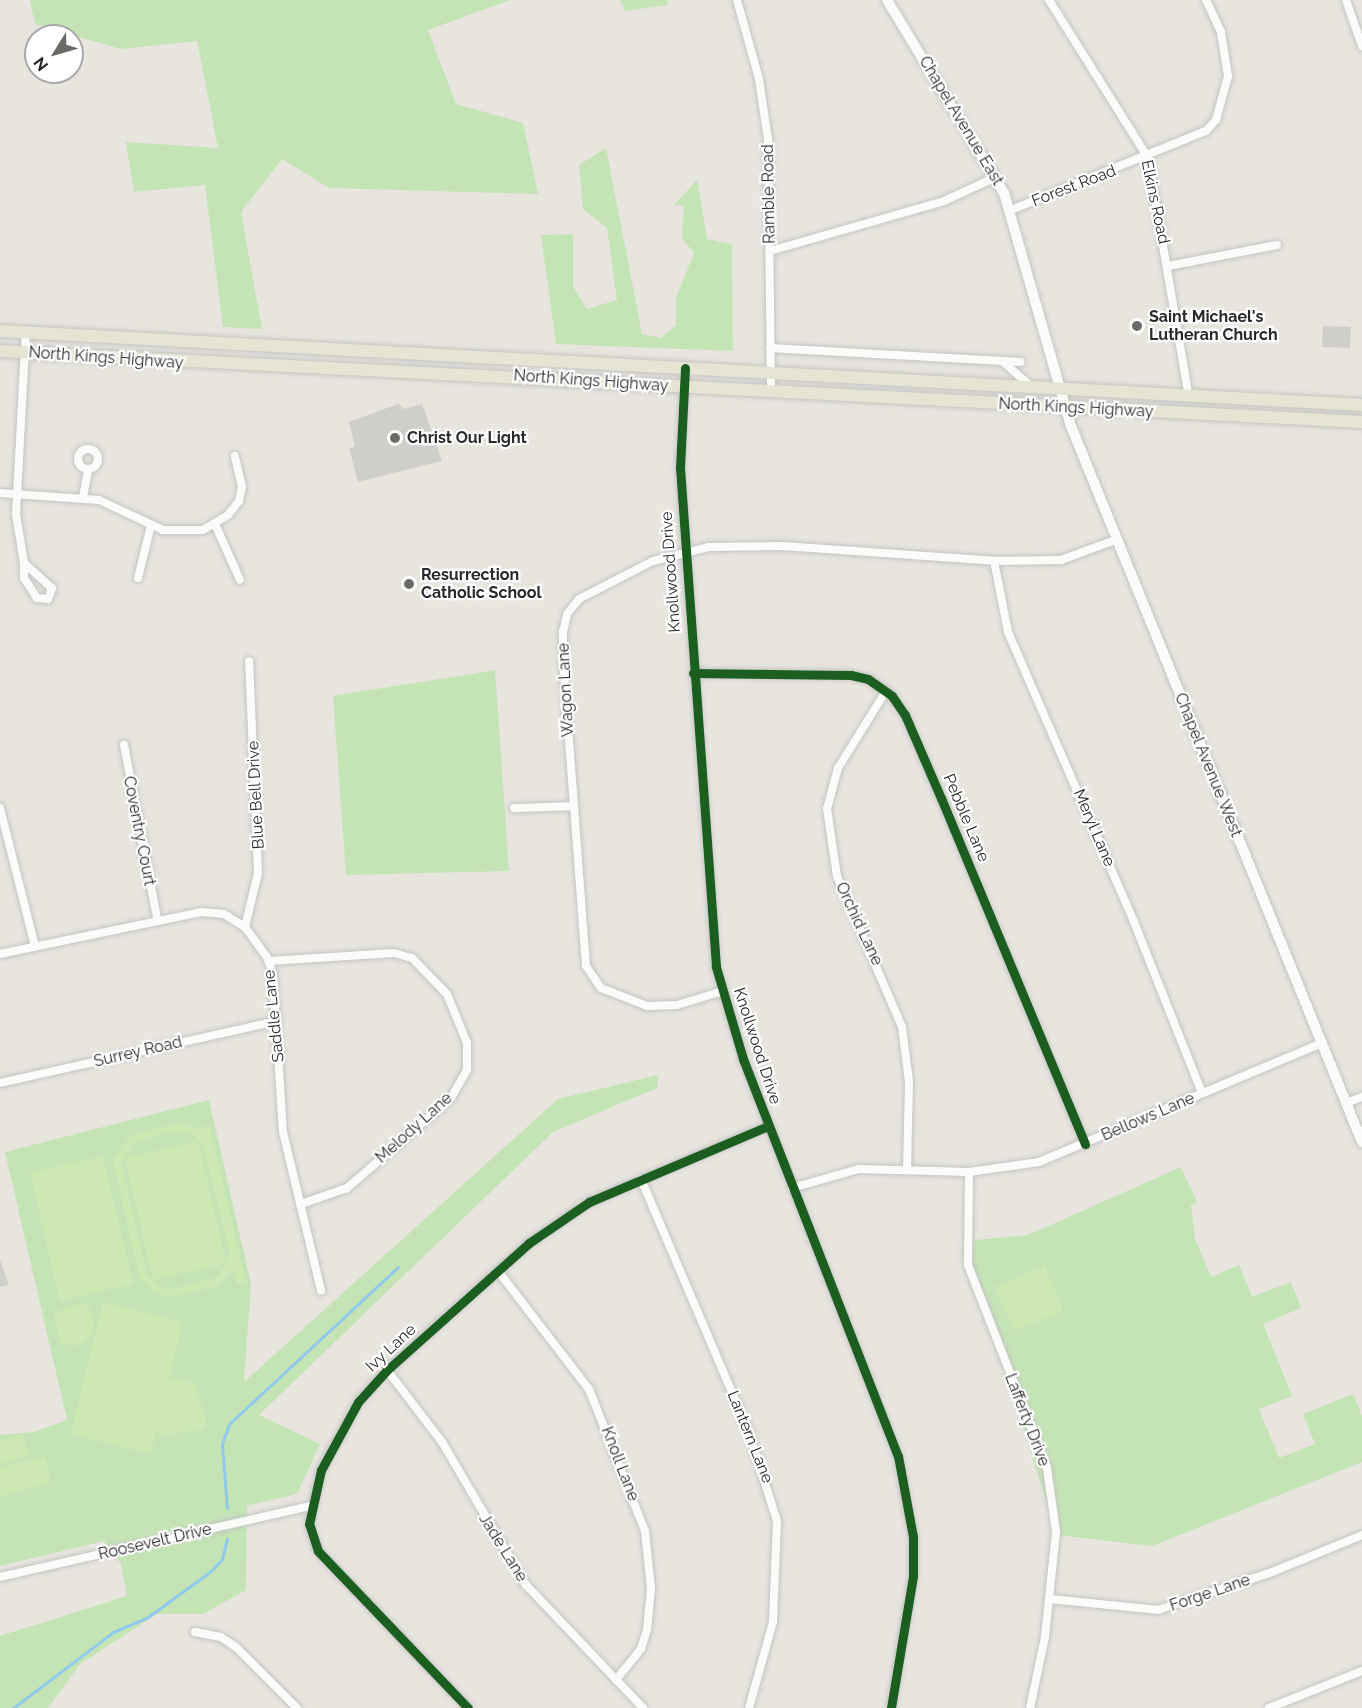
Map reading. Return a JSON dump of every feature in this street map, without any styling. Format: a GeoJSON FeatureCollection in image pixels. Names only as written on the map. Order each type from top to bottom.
{"type":"FeatureCollection","features":[{"type":"Feature","properties":{"kind":"main road","name":"Chapel Avenue East"},"geometry":{"type":"LineString","coordinates":[[886,0],[996,177],[1011,210],[1058,387]]}},
{"type":"Feature","properties":{"kind":"main road","name":"North Kings Highway"},"geometry":{"type":"LineString","coordinates":[[0,331],[1188,393],[1362,405]]}},
{"type":"Feature","properties":{"kind":"main road","name":"North Kings Highway"},"geometry":{"type":"LineString","coordinates":[[0,351],[1362,422]]}},
{"type":"Feature","properties":{"kind":"main road","name":"Chapel Avenue West"},"geometry":{"type":"LineString","coordinates":[[1058,387],[1115,540],[1346,1103],[1359,1127],[1362,1142]]}},
{"type":"Feature","properties":{"kind":"street","name":"Ramble Road"},"geometry":{"type":"LineString","coordinates":[[737,0],[765,110],[770,251],[769,372],[771,392]]}},
{"type":"Feature","properties":{"kind":"street","name":"Elkins Road"},"geometry":{"type":"LineString","coordinates":[[1049,0],[1148,158],[1188,393]]}},
{"type":"Feature","properties":{"kind":"street","name":"Forest Road"},"geometry":{"type":"LineString","coordinates":[[1011,210],[1148,158],[1206,131],[1222,104],[1227,56],[1206,0]]}},
{"type":"Feature","properties":{"kind":"street"},"geometry":{"type":"LineString","coordinates":[[1346,0],[1362,46]]}},
{"type":"Feature","properties":{"kind":"street"},"geometry":{"type":"LineString","coordinates":[[770,251],[944,201],[996,177]]}},
{"type":"Feature","properties":{"kind":"street"},"geometry":{"type":"LineString","coordinates":[[1168,266],[1276,245]]}},
{"type":"Feature","properties":{"kind":"street"},"geometry":{"type":"LineString","coordinates":[[24,563],[16,493],[26,332]]}},
{"type":"Feature","properties":{"kind":"street"},"geometry":{"type":"LineString","coordinates":[[770,348],[1021,362]]}},
{"type":"Feature","properties":{"kind":"street"},"geometry":{"type":"LineString","coordinates":[[1002,361],[1030,386]]}},
{"type":"Feature","properties":{"kind":"street","name":"Knollwood Drive"},"geometry":{"type":"LineString","coordinates":[[685,368],[680,468],[685,554],[704,844],[723,991],[768,1126],[881,1406],[898,1455],[909,1507],[913,1575],[891,1708]]}},
{"type":"Feature","properties":{"kind":"street"},"geometry":{"type":"LineString","coordinates":[[0,493],[99,500],[151,525],[186,532],[215,524],[239,501],[242,487],[235,456]]}},
{"type":"Feature","properties":{"kind":"street"},"geometry":{"type":"LineString","coordinates":[[82,497],[88,472]]}},
{"type":"Feature","properties":{"kind":"street"},"geometry":{"type":"LineString","coordinates":[[215,524],[240,580]]}},
{"type":"Feature","properties":{"kind":"street"},"geometry":{"type":"LineString","coordinates":[[138,579],[151,525]]}},
{"type":"Feature","properties":{"kind":"street","name":"Wagon Lane"},"geometry":{"type":"LineString","coordinates":[[723,991],[676,1005],[647,1006],[601,988],[586,966],[583,950],[564,670],[567,614],[589,591],[653,561],[709,547],[782,546],[994,561],[1061,560],[1115,540]]}},
{"type":"Feature","properties":{"kind":"street","name":"Meryl Lane"},"geometry":{"type":"LineString","coordinates":[[994,561],[1008,632],[1125,900],[1202,1094]]}},
{"type":"Feature","properties":{"kind":"street","name":"Blue Bell Drive"},"geometry":{"type":"LineString","coordinates":[[244,927],[258,873],[249,661]]}},
{"type":"Feature","properties":{"kind":"street","name":"Pebble Lane"},"geometry":{"type":"LineString","coordinates":[[693,673],[852,675],[886,691],[905,715],[1085,1144]]}},
{"type":"Feature","properties":{"kind":"street","name":"Orchid Lane"},"geometry":{"type":"LineString","coordinates":[[886,691],[838,768],[827,809],[837,876],[902,1027],[909,1082],[907,1170]]}},
{"type":"Feature","properties":{"kind":"street","name":"Coventry Court"},"geometry":{"type":"LineString","coordinates":[[124,745],[157,918]]}},
{"type":"Feature","properties":{"kind":"street"},"geometry":{"type":"LineString","coordinates":[[514,808],[573,806]]}},
{"type":"Feature","properties":{"kind":"street"},"geometry":{"type":"LineString","coordinates":[[0,808],[35,946]]}},
{"type":"Feature","properties":{"kind":"street","name":"Saddle Lane"},"geometry":{"type":"LineString","coordinates":[[0,954],[157,918],[224,914],[244,927],[268,961],[277,1021],[283,1132],[321,1290]]}},
{"type":"Feature","properties":{"kind":"street","name":"Melody Lane"},"geometry":{"type":"LineString","coordinates":[[268,961],[394,953],[412,958],[447,994],[467,1043],[467,1070],[451,1098],[347,1188],[301,1204]]}},
{"type":"Feature","properties":{"kind":"street","name":"Surrey Road"},"geometry":{"type":"LineString","coordinates":[[0,1083],[277,1021]]}},
{"type":"Feature","properties":{"kind":"street","name":"Bellows Lane"},"geometry":{"type":"LineString","coordinates":[[792,1188],[859,1169],[969,1172],[1039,1162],[1322,1043]]}},
{"type":"Feature","properties":{"kind":"street"},"geometry":{"type":"LineString","coordinates":[[1346,1103],[1362,1097]]}},
{"type":"Feature","properties":{"kind":"street","name":"Ivy Lane"},"geometry":{"type":"LineString","coordinates":[[468,1708],[325,1561],[310,1533],[309,1506],[321,1470],[358,1402],[387,1370],[498,1271],[567,1215],[641,1179],[768,1126]]}},
{"type":"Feature","properties":{"kind":"street","name":"Lafferty Drive"},"geometry":{"type":"LineString","coordinates":[[969,1172],[968,1265],[1047,1468],[1056,1532],[1050,1599],[1030,1708]]}},
{"type":"Feature","properties":{"kind":"street","name":"Lantern Lane"},"geometry":{"type":"LineString","coordinates":[[641,1179],[748,1430],[775,1510],[780,1552],[773,1622],[749,1708]]}},
{"type":"Feature","properties":{"kind":"street","name":"Knoll Lane"},"geometry":{"type":"LineString","coordinates":[[498,1271],[589,1389],[645,1531],[651,1589],[647,1630],[641,1649],[616,1680]]}},
{"type":"Feature","properties":{"kind":"street","name":"Jade Lane"},"geometry":{"type":"LineString","coordinates":[[387,1370],[442,1442],[526,1585],[643,1708]]}},
{"type":"Feature","properties":{"kind":"street","name":"Roosevelt Drive"},"geometry":{"type":"LineString","coordinates":[[0,1577],[309,1506]]}},
{"type":"Feature","properties":{"kind":"street","name":"Forge Lane"},"geometry":{"type":"LineString","coordinates":[[1050,1599],[1158,1610],[1261,1576],[1362,1535]]}},
{"type":"Feature","properties":{"kind":"street"},"geometry":{"type":"LineString","coordinates":[[195,1632],[221,1637],[236,1647],[297,1708]]}},
{"type":"Feature","properties":{"kind":"street"},"geometry":{"type":"LineString","coordinates":[[1269,1708],[1362,1671]]}},
{"type":"Feature","properties":{"kind":"green space"},"geometry":{"type":"Polygon","coordinates":[[[30,0],[510,0],[428,30],[456,104],[523,123],[538,194],[329,188],[282,159],[241,212],[262,329],[223,327],[205,185],[134,192],[126,142],[218,148],[197,41],[121,49],[84,38],[84,24],[35,24],[30,0]]]}},
{"type":"Feature","properties":{"kind":"green space"},"geometry":{"type":"Polygon","coordinates":[[[620,0],[667,0],[668,5],[625,11],[620,0]]]}},
{"type":"Feature","properties":{"kind":"green space"},"geometry":{"type":"Polygon","coordinates":[[[606,148],[642,334],[661,338],[676,325],[676,298],[694,253],[682,238],[684,206],[674,205],[697,180],[707,239],[732,244],[733,351],[556,344],[541,235],[573,234],[573,287],[587,309],[617,300],[607,228],[583,209],[579,165],[606,148]]]}},
{"type":"Feature","properties":{"kind":"green space"},"geometry":{"type":"Polygon","coordinates":[[[495,670],[509,871],[346,875],[333,696],[495,670]]]}},
{"type":"Feature","properties":{"kind":"green space"},"geometry":{"type":"Polygon","coordinates":[[[658,1075],[657,1088],[553,1132],[259,1415],[320,1444],[297,1494],[247,1506],[246,1590],[203,1614],[157,1614],[80,1664],[48,1708],[0,1708],[0,1636],[127,1596],[121,1564],[104,1541],[0,1566],[0,1435],[34,1432],[67,1420],[5,1152],[209,1100],[251,1284],[244,1382],[558,1099],[658,1075]]]}},
{"type":"Feature","properties":{"kind":"green space"},"geometry":{"type":"Polygon","coordinates":[[[178,1123],[200,1129],[209,1123],[246,1282],[237,1284],[234,1270],[215,1287],[170,1297],[154,1292],[139,1276],[113,1160],[129,1136],[178,1123]],[[173,1131],[134,1142],[121,1162],[147,1275],[157,1285],[171,1289],[218,1277],[230,1254],[203,1146],[191,1133],[173,1131]]]}},
{"type":"Feature","properties":{"kind":"green space"},"geometry":{"type":"Polygon","coordinates":[[[198,1141],[226,1263],[153,1280],[125,1158],[198,1141]]]}},
{"type":"Feature","properties":{"kind":"green space"},"geometry":{"type":"Polygon","coordinates":[[[103,1156],[133,1284],[60,1301],[30,1173],[103,1156]]]}},
{"type":"Feature","properties":{"kind":"green space"},"geometry":{"type":"Polygon","coordinates":[[[1181,1167],[1197,1202],[1191,1205],[1195,1239],[1211,1277],[1239,1265],[1252,1297],[1291,1282],[1301,1308],[1263,1324],[1292,1396],[1259,1409],[1279,1458],[1315,1444],[1303,1414],[1353,1394],[1362,1416],[1362,1462],[1152,1546],[1057,1535],[964,1241],[1028,1235],[1181,1167]]]}},
{"type":"Feature","properties":{"kind":"green space"},"geometry":{"type":"Polygon","coordinates":[[[1045,1266],[1063,1311],[1014,1331],[995,1287],[1045,1266]]]}},
{"type":"Feature","properties":{"kind":"green space"},"geometry":{"type":"Polygon","coordinates":[[[103,1302],[183,1322],[169,1380],[181,1378],[196,1385],[206,1423],[202,1429],[160,1436],[156,1431],[151,1454],[71,1434],[103,1302]]]}},
{"type":"Feature","properties":{"kind":"green space"},"geometry":{"type":"Polygon","coordinates":[[[85,1303],[93,1313],[93,1334],[80,1346],[60,1344],[54,1312],[85,1303]]]}},
{"type":"Feature","properties":{"kind":"green space"},"geometry":{"type":"Polygon","coordinates":[[[23,1434],[29,1456],[0,1463],[0,1440],[23,1434]]]}},
{"type":"Feature","properties":{"kind":"green space"},"geometry":{"type":"Polygon","coordinates":[[[45,1457],[51,1483],[0,1496],[0,1468],[45,1457]]]}},
{"type":"Feature","properties":{"kind":"building"},"geometry":{"type":"Polygon","coordinates":[[[1323,326],[1351,327],[1350,348],[1322,347],[1323,326]]]}},
{"type":"Feature","properties":{"kind":"building","name":"Christ Our Light"},"geometry":{"type":"Polygon","coordinates":[[[398,404],[404,409],[422,404],[442,461],[358,482],[349,448],[355,447],[349,422],[398,404]]]}},
{"type":"Feature","properties":{"kind":"building"},"geometry":{"type":"Polygon","coordinates":[[[0,1260],[9,1285],[0,1287],[0,1260]]]}},
{"type":"Feature","properties":{"kind":"waterway"},"geometry":{"type":"LineString","coordinates":[[227,1508],[222,1444],[229,1424],[398,1267]]}},
{"type":"Feature","properties":{"kind":"waterway"},"geometry":{"type":"LineString","coordinates":[[13,1708],[113,1632],[148,1617],[211,1571],[222,1559],[227,1539]]}},
{"type":"Feature","properties":{"kind":"cycle path"},"geometry":{"type":"LineString","coordinates":[[685,368],[680,468],[716,967],[743,1059],[898,1456],[913,1537],[913,1576],[891,1708]]}},
{"type":"Feature","properties":{"kind":"cycle path"},"geometry":{"type":"LineString","coordinates":[[693,673],[851,675],[868,679],[892,696],[905,715],[941,798],[1085,1144]]}},
{"type":"Feature","properties":{"kind":"cycle path"},"geometry":{"type":"LineString","coordinates":[[468,1708],[318,1551],[309,1524],[321,1470],[358,1402],[387,1370],[529,1243],[589,1202],[768,1126]]}},
{"type":"Feature","properties":{"kind":"place","name":"Saint Michael's Lutheran Church"},"geometry":{"type":"Point","coordinates":[1137,326]}},
{"type":"Feature","properties":{"kind":"place","name":"Christ Our Light"},"geometry":{"type":"Point","coordinates":[395,438]}},
{"type":"Feature","properties":{"kind":"place","name":"Resurrection Catholic School"},"geometry":{"type":"Point","coordinates":[409,584]}}]}
